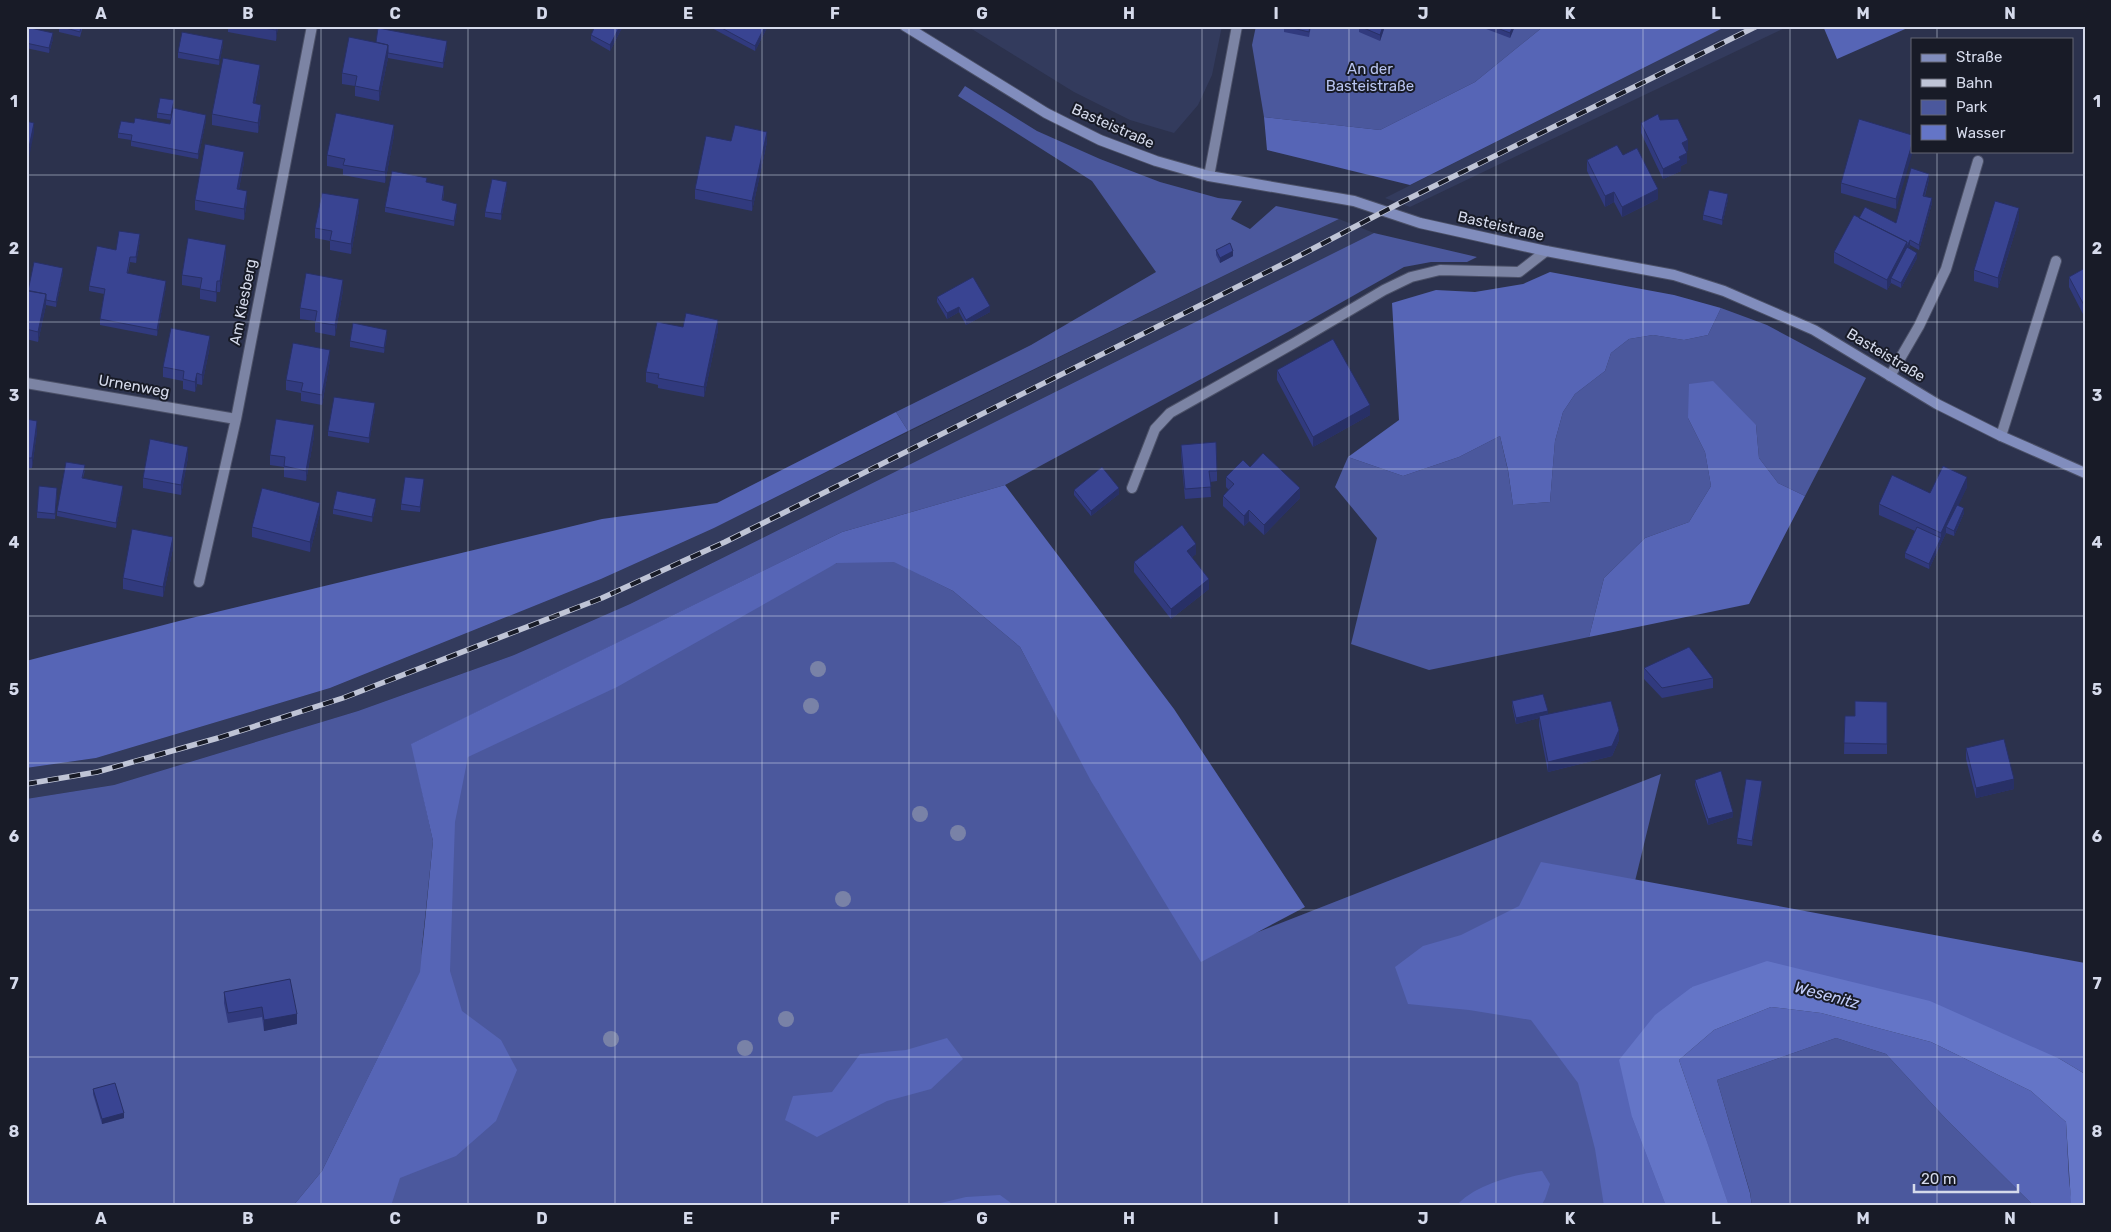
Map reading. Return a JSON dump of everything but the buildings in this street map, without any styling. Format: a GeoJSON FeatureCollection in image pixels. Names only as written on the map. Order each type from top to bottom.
{"type":"FeatureCollection","features":[{"type":"Feature","properties":{"kind":"main road","name":"Basteistraße"},"geometry":{"type":"LineString","coordinates":[[905,26],[1046,113],[1100,140],[1156,161],[1209,176],[1354,201],[1420,223],[1546,251],[1674,275],[1724,291],[1814,330],[1937,404],[2000,436],[2085,473]]}},
{"type":"Feature","properties":{"kind":"street","name":"Am Kiesberg"},"geometry":{"type":"LineString","coordinates":[[199,582],[236,419],[312,26]]}},
{"type":"Feature","properties":{"kind":"street"},"geometry":{"type":"LineString","coordinates":[[1209,176],[1237,26]]}},
{"type":"Feature","properties":{"kind":"street"},"geometry":{"type":"LineString","coordinates":[[1890,376],[1919,326],[1946,269],[1978,160]]}},
{"type":"Feature","properties":{"kind":"street"},"geometry":{"type":"LineString","coordinates":[[1132,488],[1155,429],[1170,413],[1384,290],[1411,277],[1440,270],[1520,272],[1546,251]]}},
{"type":"Feature","properties":{"kind":"street"},"geometry":{"type":"LineString","coordinates":[[2000,436],[2056,261]]}},
{"type":"Feature","properties":{"kind":"street","name":"Urnenweg"},"geometry":{"type":"LineString","coordinates":[[26,383],[236,419]]}},
{"type":"Feature","properties":{"kind":"shaded area"},"geometry":{"type":"Polygon","coordinates":[[[967,26],[1222,26],[1212,75],[1198,105],[1174,133],[1130,120],[1074,92],[967,26]]]}},
{"type":"Feature","properties":{"kind":"shaded area"},"geometry":{"type":"Polygon","coordinates":[[[1544,26],[1727,26],[1410,185],[1267,150],[1264,117],[1380,130],[1475,82],[1544,26]]]}},
{"type":"Feature","properties":{"kind":"shaded area"},"geometry":{"type":"Polygon","coordinates":[[[1727,26],[1789,26],[1410,207],[1385,198],[1727,26]]]}},
{"type":"Feature","properties":{"kind":"shaded area"},"geometry":{"type":"Polygon","coordinates":[[[1823,26],[1912,26],[1837,59],[1823,26]]]}},
{"type":"Feature","properties":{"kind":"shaded area"},"geometry":{"type":"Polygon","coordinates":[[[1339,219],[1374,233],[630,604],[514,655],[358,711],[114,785],[26,799],[26,768],[96,758],[330,688],[601,579],[714,528],[1339,219]]]}},
{"type":"Feature","properties":{"kind":"shaded area"},"geometry":{"type":"Polygon","coordinates":[[[1550,272],[1674,295],[1721,308],[1708,335],[1684,340],[1653,335],[1629,339],[1611,353],[1605,371],[1575,394],[1563,412],[1555,441],[1550,502],[1513,505],[1508,470],[1500,436],[1459,457],[1403,476],[1348,457],[1399,420],[1392,303],[1436,290],[1475,292],[1523,284],[1550,272]]]}},
{"type":"Feature","properties":{"kind":"shaded area"},"geometry":{"type":"Polygon","coordinates":[[[1713,381],[1756,425],[1759,458],[1778,483],[1805,496],[1749,604],[1589,637],[1604,578],[1645,538],[1689,522],[1711,486],[1705,452],[1688,418],[1689,384],[1713,381]]]}},
{"type":"Feature","properties":{"kind":"shaded area"},"geometry":{"type":"Polygon","coordinates":[[[896,412],[908,431],[714,528],[601,579],[330,688],[96,758],[26,768],[26,661],[179,621],[602,519],[717,503],[896,412]]]}},
{"type":"Feature","properties":{"kind":"shaded area"},"geometry":{"type":"Polygon","coordinates":[[[1005,485],[1174,709],[1305,907],[1201,962],[1091,781],[1020,647],[953,591],[894,562],[837,563],[617,687],[468,757],[455,822],[450,971],[462,1011],[501,1040],[517,1070],[496,1121],[456,1156],[400,1178],[391,1206],[293,1206],[322,1171],[420,972],[433,841],[411,744],[842,532],[1005,485]]]}},
{"type":"Feature","properties":{"kind":"shaded area"},"geometry":{"type":"Polygon","coordinates":[[[1541,862],[2085,963],[2085,1074],[2060,1059],[1692,987],[1632,1117],[1666,1206],[1604,1206],[1595,1149],[1578,1083],[1531,1020],[1469,1010],[1408,1004],[1395,967],[1423,946],[1461,935],[1519,906],[1541,862]]]}},
{"type":"Feature","properties":{"kind":"shaded area"},"geometry":{"type":"Polygon","coordinates":[[[1771,1007],[1821,1013],[1931,1042],[2031,1091],[2066,1122],[2072,1206],[2034,1206],[1946,1119],[1886,1054],[1836,1038],[1717,1080],[1750,1193],[1752,1206],[1729,1206],[1679,1060],[1714,1030],[1771,1007]]]}},
{"type":"Feature","properties":{"kind":"shaded area"},"geometry":{"type":"Polygon","coordinates":[[[947,1038],[963,1059],[931,1089],[887,1101],[817,1137],[785,1120],[793,1096],[832,1092],[860,1054],[906,1050],[947,1038]]]}},
{"type":"Feature","properties":{"kind":"shaded area"},"geometry":{"type":"Polygon","coordinates":[[[1542,1171],[1550,1184],[1541,1206],[1456,1206],[1473,1192],[1484,1186],[1508,1178],[1542,1171]]]}},
{"type":"Feature","properties":{"kind":"shaded area"},"geometry":{"type":"Polygon","coordinates":[[[1000,1195],[1015,1206],[928,1206],[966,1197],[1000,1195]]]}},
{"type":"Feature","properties":{"kind":"green space","name":"An der Basteistraße"},"geometry":{"type":"Polygon","coordinates":[[[1256,26],[1544,26],[1475,82],[1380,130],[1264,117],[1252,45],[1256,26]]]}},
{"type":"Feature","properties":{"kind":"green space"},"geometry":{"type":"Polygon","coordinates":[[[965,86],[1037,131],[1100,159],[1160,182],[1218,198],[1242,201],[1231,219],[1250,229],[1276,206],[1339,219],[908,431],[896,412],[1031,345],[1156,272],[1092,181],[958,96],[965,86]]]}},
{"type":"Feature","properties":{"kind":"green space"},"geometry":{"type":"Polygon","coordinates":[[[1374,233],[1477,257],[1467,262],[1431,262],[1404,267],[1312,319],[1005,485],[842,532],[412,744],[433,841],[421,956],[451,741],[837,563],[895,542],[923,576],[953,591],[1020,647],[1099,794],[1222,946],[1661,774],[1612,976],[1746,1206],[337,1206],[408,997],[322,1171],[293,1206],[26,1206],[26,799],[114,785],[358,711],[514,655],[630,604],[1374,233]]]}},
{"type":"Feature","properties":{"kind":"green space"},"geometry":{"type":"Polygon","coordinates":[[[1721,308],[1767,325],[1866,378],[1805,496],[1778,483],[1759,458],[1756,425],[1688,418],[1705,452],[1711,486],[1689,522],[1645,538],[1604,578],[1589,637],[1429,670],[1351,644],[1377,538],[1335,487],[1348,457],[1403,476],[1459,457],[1500,436],[1513,505],[1550,502],[1555,441],[1563,412],[1575,394],[1605,371],[1611,353],[1629,339],[1653,335],[1684,340],[1708,335],[1721,308]]]}},
{"type":"Feature","properties":{"kind":"green space"},"geometry":{"type":"Polygon","coordinates":[[[1836,1038],[1886,1054],[1946,1119],[2034,1206],[1752,1206],[1750,1192],[1717,1080],[1836,1038]]]}},
{"type":"Feature","properties":{"kind":"water","name":"Wesenitz"},"geometry":{"type":"Polygon","coordinates":[[[1767,961],[1930,1001],[2060,1059],[2085,1074],[2085,1206],[2072,1206],[2071,1203],[2066,1122],[2031,1091],[1931,1042],[1821,1013],[1771,1007],[1714,1030],[1679,1060],[1729,1206],[1666,1206],[1632,1117],[1619,1060],[1655,1015],[1692,987],[1767,961]]]}},
{"type":"Feature","properties":{"kind":"railway"},"geometry":{"type":"LineString","coordinates":[[26,784],[97,772],[218,738],[343,698],[602,598],[725,542],[1757,26]]}}]}
